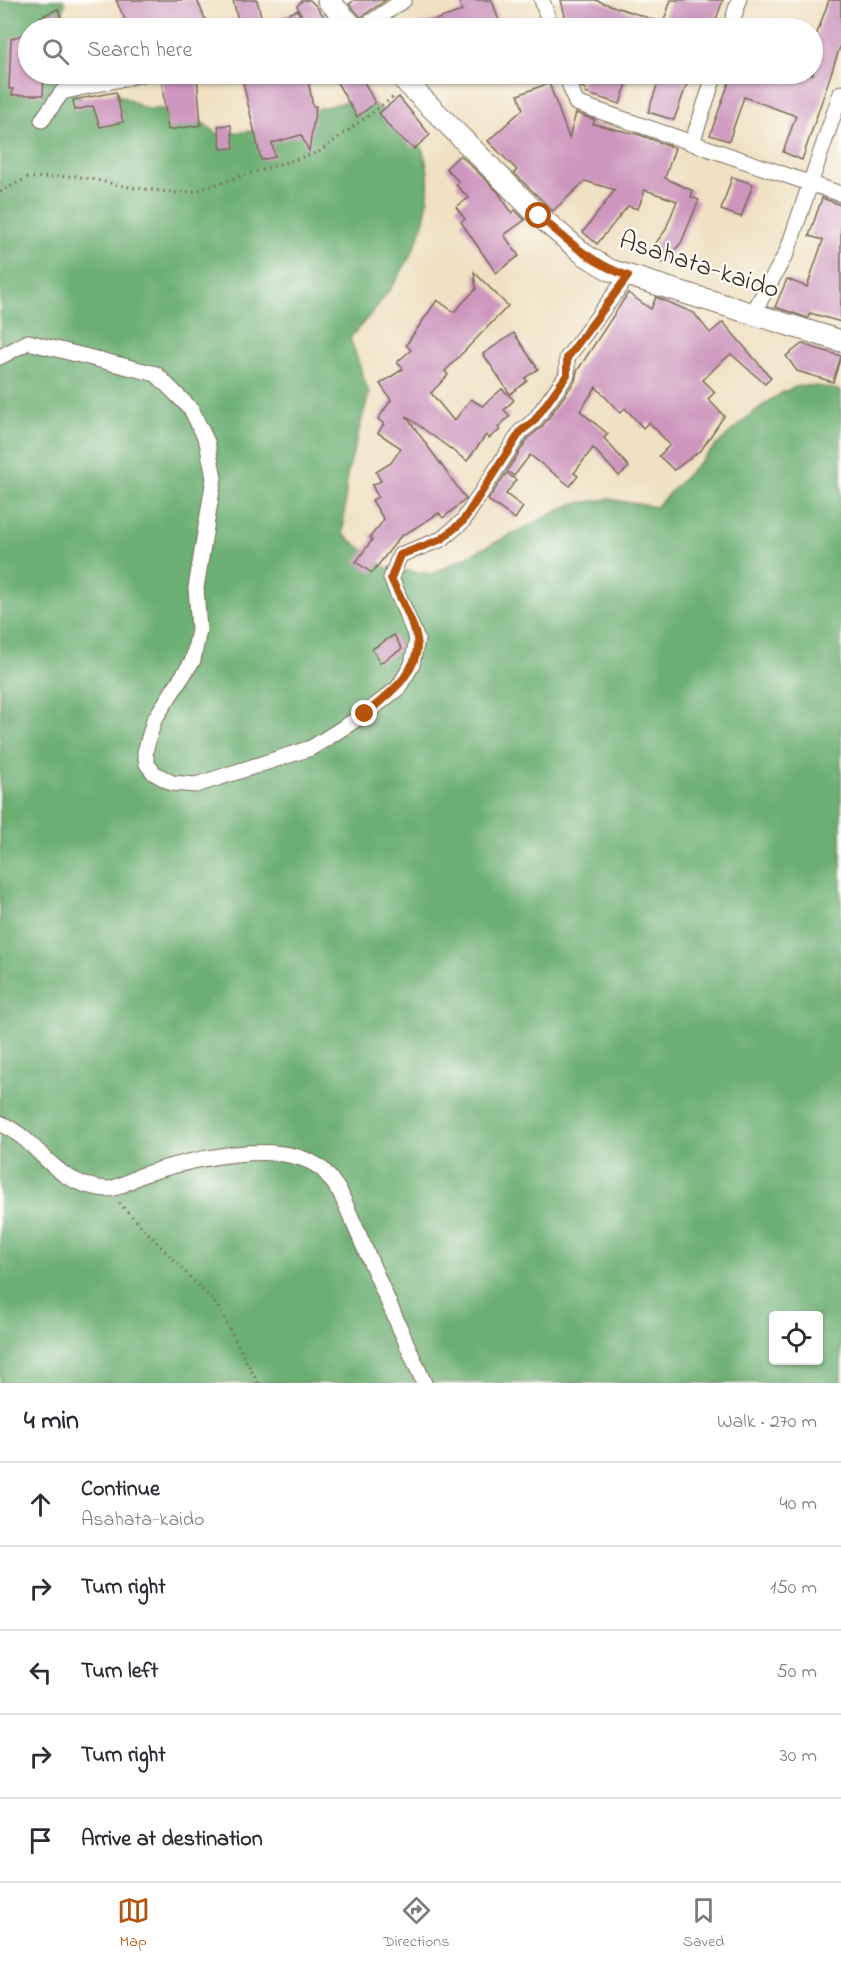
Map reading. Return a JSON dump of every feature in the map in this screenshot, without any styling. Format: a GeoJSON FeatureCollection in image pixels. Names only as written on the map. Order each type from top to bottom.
{"type":"FeatureCollection","features":[{"type":"Feature","properties":{"kind":"street"},"geometry":{"type":"LineString","coordinates":[[328,0],[345,18]]}},
{"type":"Feature","properties":{"kind":"street"},"geometry":{"type":"LineString","coordinates":[[377,18],[404,0]]}},
{"type":"Feature","properties":{"kind":"street"},"geometry":{"type":"LineString","coordinates":[[542,0],[548,18]]}},
{"type":"Feature","properties":{"kind":"street"},"geometry":{"type":"LineString","coordinates":[[733,18],[739,0]]}},
{"type":"Feature","properties":{"kind":"street"},"geometry":{"type":"LineString","coordinates":[[42,120],[62,92],[98,84]]}},
{"type":"Feature","properties":{"kind":"street","name":"Asahata-kaido"},"geometry":{"type":"LineString","coordinates":[[408,84],[564,237],[585,255],[610,270],[841,341]]}},
{"type":"Feature","properties":{"kind":"street"},"geometry":{"type":"LineString","coordinates":[[569,84],[576,103],[841,194]]}},
{"type":"Feature","properties":{"kind":"street"},"geometry":{"type":"LineString","coordinates":[[692,143],[712,84]]}},
{"type":"Feature","properties":{"kind":"street"},"geometry":{"type":"LineString","coordinates":[[753,313],[787,252],[839,109],[841,93]]}},
{"type":"Feature","properties":{"kind":"street"},"geometry":{"type":"LineString","coordinates":[[0,357],[28,342],[156,374],[191,409],[207,442],[214,478],[196,588],[199,630],[193,660],[154,720],[145,752],[147,764],[154,773],[172,783],[196,785],[311,748],[365,714],[398,688],[412,665],[417,639],[391,578],[400,555],[442,539],[463,521],[521,431],[534,421],[567,375],[567,358],[628,276]]}},
{"type":"Feature","properties":{"kind":"street"},"geometry":{"type":"LineString","coordinates":[[0,1123],[13,1129],[68,1180],[109,1190],[138,1176],[182,1162],[263,1152],[298,1158],[322,1170],[340,1192],[424,1383]]}},
{"type":"Feature","properties":{"kind":"path"},"geometry":{"type":"LineString","coordinates":[[0,192],[27,178],[76,176],[177,193],[195,191],[319,152],[399,84]]}},
{"type":"Feature","properties":{"kind":"path"},"geometry":{"type":"LineString","coordinates":[[109,1190],[217,1305],[258,1383]]}},
{"type":"Feature","properties":{"kind":"green space"},"geometry":{"type":"Polygon","coordinates":[[[0,0],[64,0],[65,6],[60,18],[18,18],[18,84],[65,84],[85,101],[117,94],[146,109],[184,109],[218,134],[264,130],[321,108],[362,98],[400,120],[418,140],[427,167],[428,198],[417,242],[407,263],[381,302],[350,338],[369,393],[347,475],[343,534],[386,568],[432,574],[572,504],[608,499],[656,507],[704,457],[745,419],[784,392],[800,386],[815,386],[841,391],[841,1383],[0,1383],[0,0]]]}},
{"type":"Feature","properties":{"kind":"building"},"geometry":{"type":"Polygon","coordinates":[[[116,0],[197,0],[205,18],[124,18],[116,0]]]}},
{"type":"Feature","properties":{"kind":"building"},"geometry":{"type":"Polygon","coordinates":[[[233,0],[257,0],[262,18],[238,18],[233,0]]]}},
{"type":"Feature","properties":{"kind":"building"},"geometry":{"type":"Polygon","coordinates":[[[303,0],[310,0],[325,18],[303,18],[297,6],[303,0]]]}},
{"type":"Feature","properties":{"kind":"building"},"geometry":{"type":"Polygon","coordinates":[[[355,0],[386,0],[361,17],[349,4],[355,0]]]}},
{"type":"Feature","properties":{"kind":"building"},"geometry":{"type":"Polygon","coordinates":[[[459,0],[492,0],[498,18],[441,18],[462,11],[459,0]]]}},
{"type":"Feature","properties":{"kind":"building"},"geometry":{"type":"Polygon","coordinates":[[[561,0],[595,0],[648,18],[566,18],[561,0]]]}},
{"type":"Feature","properties":{"kind":"building"},"geometry":{"type":"Polygon","coordinates":[[[671,0],[723,0],[717,18],[665,18],[671,0]]]}},
{"type":"Feature","properties":{"kind":"building"},"geometry":{"type":"Polygon","coordinates":[[[829,0],[841,0],[841,44],[802,160],[783,152],[796,116],[744,97],[729,141],[710,135],[728,84],[823,84],[822,18],[829,0]]]}},
{"type":"Feature","properties":{"kind":"building"},"geometry":{"type":"Polygon","coordinates":[[[58,9],[61,18],[40,18],[58,9]]]}},
{"type":"Feature","properties":{"kind":"building"},"geometry":{"type":"Polygon","coordinates":[[[298,10],[300,18],[278,18],[298,10]]]}},
{"type":"Feature","properties":{"kind":"building"},"geometry":{"type":"Polygon","coordinates":[[[18,36],[18,84],[44,84],[43,95],[12,95],[13,89],[9,89],[11,39],[18,36]]]}},
{"type":"Feature","properties":{"kind":"building"},"geometry":{"type":"Polygon","coordinates":[[[162,84],[198,84],[201,125],[168,130],[162,84]]]}},
{"type":"Feature","properties":{"kind":"building"},"geometry":{"type":"Polygon","coordinates":[[[243,84],[309,84],[313,107],[316,106],[309,151],[301,135],[272,143],[275,157],[261,160],[243,84]]]}},
{"type":"Feature","properties":{"kind":"building"},"geometry":{"type":"Polygon","coordinates":[[[338,84],[365,84],[375,103],[357,117],[338,84]]]}},
{"type":"Feature","properties":{"kind":"building"},"geometry":{"type":"Polygon","coordinates":[[[549,84],[569,138],[576,113],[595,120],[593,124],[640,135],[675,148],[665,178],[693,191],[691,197],[699,200],[681,243],[663,263],[649,252],[665,231],[677,201],[645,190],[638,209],[628,206],[597,244],[583,232],[615,190],[585,181],[553,211],[514,173],[517,170],[488,141],[523,109],[518,95],[549,84]]]}},
{"type":"Feature","properties":{"kind":"building"},"geometry":{"type":"Polygon","coordinates":[[[582,84],[627,84],[620,104],[585,93],[586,89],[581,87],[582,84]]]}},
{"type":"Feature","properties":{"kind":"building"},"geometry":{"type":"Polygon","coordinates":[[[658,84],[687,84],[674,120],[648,112],[658,84]]]}},
{"type":"Feature","properties":{"kind":"building"},"geometry":{"type":"Polygon","coordinates":[[[116,92],[123,122],[100,127],[93,106],[75,110],[73,100],[116,92]]]}},
{"type":"Feature","properties":{"kind":"building"},"geometry":{"type":"Polygon","coordinates":[[[399,97],[430,135],[414,149],[391,129],[379,113],[399,97]]]}},
{"type":"Feature","properties":{"kind":"building"},"geometry":{"type":"Polygon","coordinates":[[[231,125],[234,148],[221,149],[218,126],[231,125]]]}},
{"type":"Feature","properties":{"kind":"building"},"geometry":{"type":"Polygon","coordinates":[[[460,155],[498,192],[512,213],[515,210],[525,220],[504,235],[519,256],[496,273],[461,222],[465,219],[456,207],[469,198],[456,185],[459,182],[446,168],[460,155]]]}},
{"type":"Feature","properties":{"kind":"building"},"geometry":{"type":"Polygon","coordinates":[[[732,177],[753,184],[741,217],[721,210],[732,177]]]}},
{"type":"Feature","properties":{"kind":"building"},"geometry":{"type":"Polygon","coordinates":[[[822,198],[841,205],[841,322],[810,313],[808,318],[775,307],[787,279],[807,287],[823,240],[809,236],[822,198]]]}},
{"type":"Feature","properties":{"kind":"building"},"geometry":{"type":"Polygon","coordinates":[[[474,272],[508,306],[445,371],[448,375],[431,393],[454,421],[471,399],[482,406],[502,389],[514,400],[504,410],[510,416],[498,427],[500,430],[489,438],[486,435],[467,461],[406,416],[466,499],[443,518],[439,513],[400,537],[372,573],[356,562],[372,540],[370,537],[384,520],[372,500],[378,497],[372,485],[381,481],[376,472],[391,463],[401,448],[378,433],[384,424],[378,419],[391,400],[380,384],[403,369],[397,362],[411,350],[406,345],[437,300],[454,312],[476,289],[474,272]]]}},
{"type":"Feature","properties":{"kind":"building"},"geometry":{"type":"Polygon","coordinates":[[[628,293],[651,309],[656,297],[694,313],[710,333],[723,322],[771,378],[765,384],[731,354],[717,366],[703,380],[715,392],[708,399],[724,416],[702,449],[674,470],[659,456],[670,445],[649,422],[643,428],[625,408],[620,413],[596,387],[580,411],[608,434],[604,438],[629,467],[619,476],[593,448],[574,473],[578,476],[570,486],[530,455],[514,476],[507,471],[528,438],[542,427],[575,381],[577,371],[628,293]]]}},
{"type":"Feature","properties":{"kind":"building"},"geometry":{"type":"Polygon","coordinates":[[[514,333],[538,369],[525,378],[527,381],[510,394],[483,354],[514,333]]]}},
{"type":"Feature","properties":{"kind":"building"},"geometry":{"type":"Polygon","coordinates":[[[802,344],[841,356],[833,382],[797,371],[786,356],[802,344]]]}},
{"type":"Feature","properties":{"kind":"building"},"geometry":{"type":"Polygon","coordinates":[[[506,473],[516,480],[506,494],[523,507],[515,519],[488,500],[506,473]]]}},
{"type":"Feature","properties":{"kind":"building"},"geometry":{"type":"Polygon","coordinates":[[[394,635],[402,649],[380,663],[372,649],[394,635]]]}},
{"type":"Feature","properties":{"kind":"route"},"geometry":{"type":"LineString","coordinates":[[365,714],[398,688],[412,665],[417,639],[391,578],[400,555],[442,539],[463,521],[521,431],[534,421],[567,375],[567,358],[628,276],[610,270],[585,255],[539,216]]}}]}
